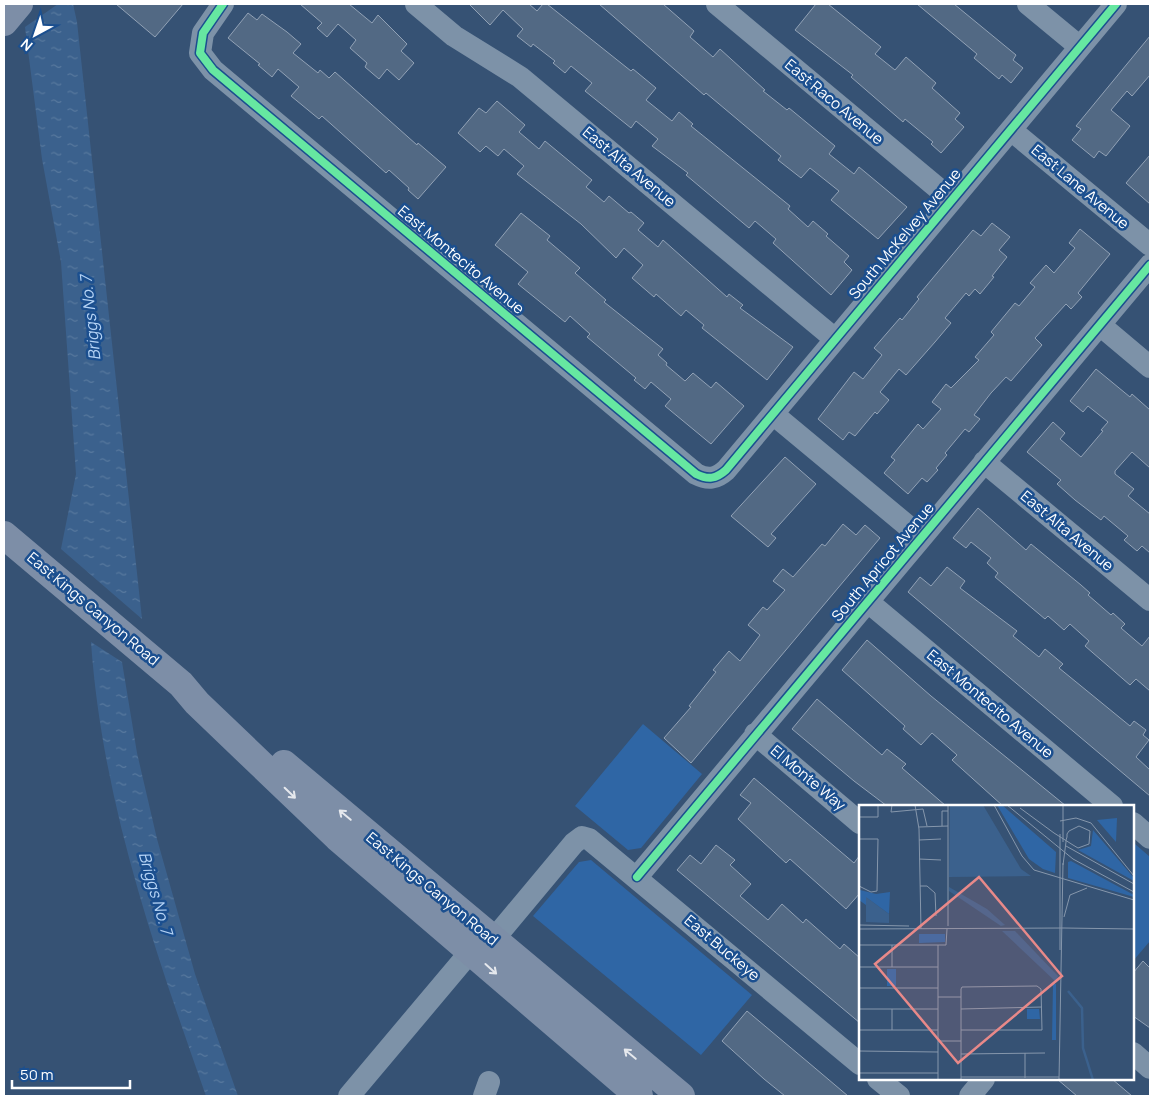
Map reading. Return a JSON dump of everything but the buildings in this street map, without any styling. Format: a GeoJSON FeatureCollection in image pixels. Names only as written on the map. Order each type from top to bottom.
{"type":"FeatureCollection","features":[{"type":"Feature","properties":{"kind":"main road"},"geometry":{"type":"LineString","coordinates":[[4,22],[19,4]]}},
{"type":"Feature","properties":{"kind":"main road","name":"East Kings Canyon Road"},"geometry":{"type":"LineString","coordinates":[[4,535],[182,684],[203,696],[482,945],[661,1092]]}},
{"type":"Feature","properties":{"kind":"main road","name":"East Kings Canyon Road"},"geometry":{"type":"LineString","coordinates":[[182,684],[196,703],[363,860],[412,886],[475,938],[484,941],[482,945]]}},
{"type":"Feature","properties":{"kind":"street","name":"East Montecito Avenue"},"geometry":{"type":"LineString","coordinates":[[223,4],[203,33],[200,53],[213,70],[696,474],[703,478],[712,478]]}},
{"type":"Feature","properties":{"kind":"street","name":"East Alta Avenue"},"geometry":{"type":"LineString","coordinates":[[416,4],[454,36],[520,77],[835,339]]}},
{"type":"Feature","properties":{"kind":"street","name":"East Raco Avenue"},"geometry":{"type":"LineString","coordinates":[[716,4],[952,200]]}},
{"type":"Feature","properties":{"kind":"street"},"geometry":{"type":"LineString","coordinates":[[1028,4],[1080,46]]}},
{"type":"Feature","properties":{"kind":"street","name":"South McKelvey Avenue"},"geometry":{"type":"LineString","coordinates":[[712,478],[726,470],[1116,4]]}},
{"type":"Feature","properties":{"kind":"street","name":"East Lane Avenue"},"geometry":{"type":"LineString","coordinates":[[1011,130],[1150,245]]}},
{"type":"Feature","properties":{"kind":"street","name":"South Apricot Avenue"},"geometry":{"type":"LineString","coordinates":[[637,877],[1150,265]]}},
{"type":"Feature","properties":{"kind":"street"},"geometry":{"type":"LineString","coordinates":[[1100,325],[1150,367]]}},
{"type":"Feature","properties":{"kind":"street"},"geometry":{"type":"LineString","coordinates":[[773,414],[921,537]]}},
{"type":"Feature","properties":{"kind":"street","name":"East Alta Avenue"},"geometry":{"type":"LineString","coordinates":[[984,462],[1150,600]]}},
{"type":"Feature","properties":{"kind":"street","name":"East Montecito Avenue"},"geometry":{"type":"LineString","coordinates":[[867,601],[1111,805]]}},
{"type":"Feature","properties":{"kind":"street","name":"El Monte Way"},"geometry":{"type":"LineString","coordinates":[[755,734],[859,822]]}},
{"type":"Feature","properties":{"kind":"street"},"geometry":{"type":"LineString","coordinates":[[1134,824],[1150,838]]}},
{"type":"Feature","properties":{"kind":"street","name":"East Buckeye"},"geometry":{"type":"LineString","coordinates":[[482,945],[582,837],[589,838],[859,1063]]}},
{"type":"Feature","properties":{"kind":"street"},"geometry":{"type":"LineString","coordinates":[[349,1096],[482,945]]}},
{"type":"Feature","properties":{"kind":"street"},"geometry":{"type":"LineString","coordinates":[[1134,1054],[1150,1068]]}},
{"type":"Feature","properties":{"kind":"street"},"geometry":{"type":"LineString","coordinates":[[879,1080],[899,1096]]}},
{"type":"Feature","properties":{"kind":"street"},"geometry":{"type":"LineString","coordinates":[[970,1096],[983,1080]]}},
{"type":"Feature","properties":{"kind":"shaded area"},"geometry":{"type":"Polygon","coordinates":[[[643,724],[702,774],[641,848],[628,850],[575,806],[643,724]]]}},
{"type":"Feature","properties":{"kind":"shaded area"},"geometry":{"type":"Polygon","coordinates":[[[1135,844],[1150,857],[1150,941],[1134,960],[1135,844]]]}},
{"type":"Feature","properties":{"kind":"shaded area"},"geometry":{"type":"Polygon","coordinates":[[[591,860],[752,995],[701,1055],[533,916],[579,862],[591,860]]]}},
{"type":"Feature","properties":{"kind":"water","name":"Briggs No. 7"},"geometry":{"type":"Polygon","coordinates":[[[58,4],[73,4],[77,22],[142,619],[61,549],[76,474],[61,262],[42,159],[25,27],[58,4]]]}},
{"type":"Feature","properties":{"kind":"water","name":"Briggs No. 7"},"geometry":{"type":"Polygon","coordinates":[[[91,642],[122,662],[137,753],[157,839],[195,974],[238,1096],[206,1096],[168,985],[133,873],[106,759],[97,701],[91,642]]]}},
{"type":"Feature","properties":{"kind":"cycle path"},"geometry":{"type":"LineString","coordinates":[[223,4],[203,33],[200,53],[213,70],[696,474],[708,478],[715,477],[726,470],[1116,4]]}},
{"type":"Feature","properties":{"kind":"cycle path"},"geometry":{"type":"LineString","coordinates":[[637,877],[1150,265]]}}]}
